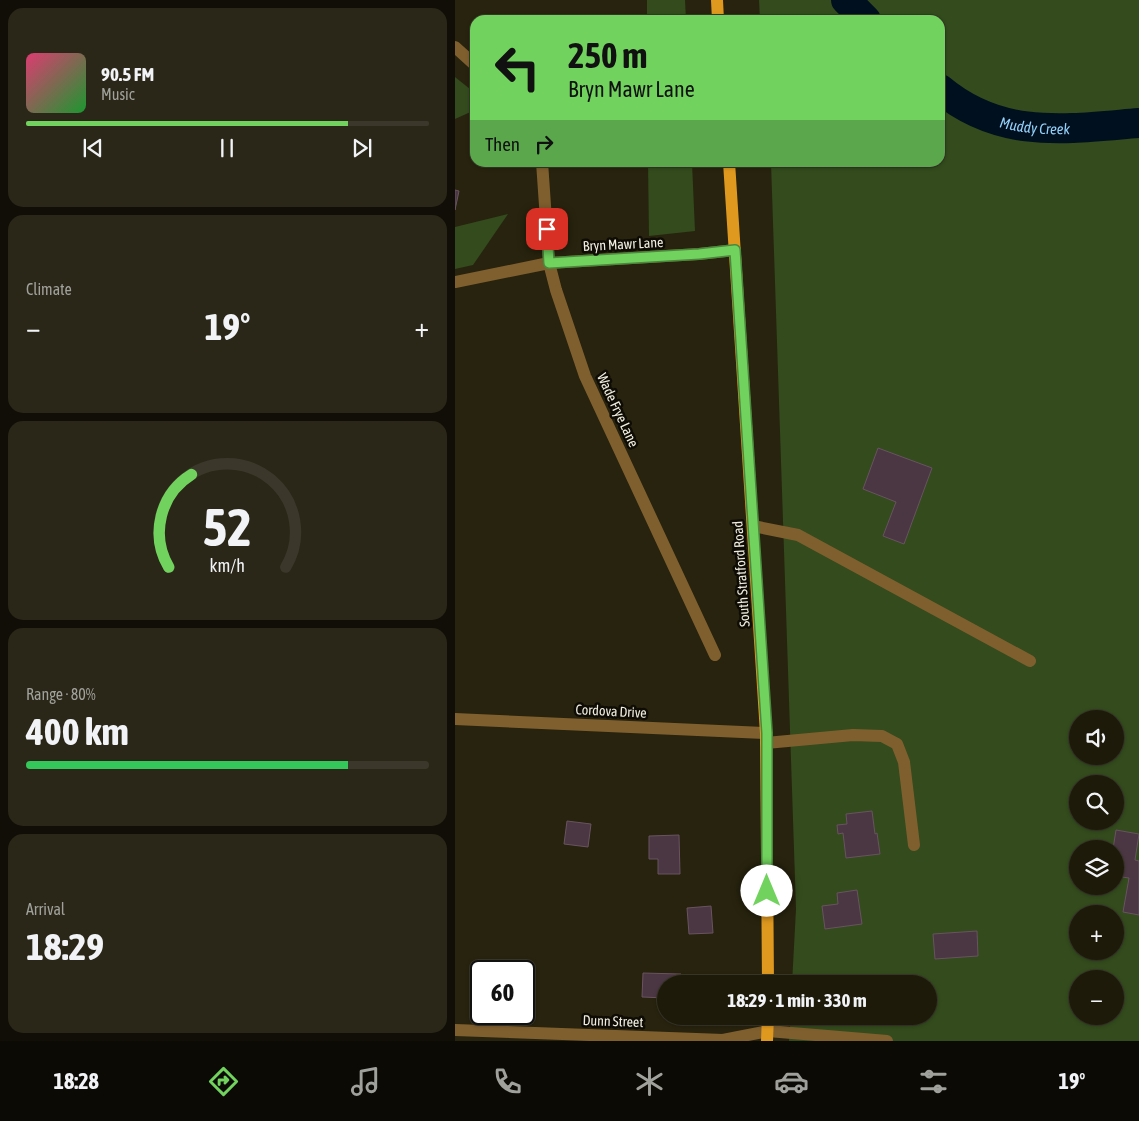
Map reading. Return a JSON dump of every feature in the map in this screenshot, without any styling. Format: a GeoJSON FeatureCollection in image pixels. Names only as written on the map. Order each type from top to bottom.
{"type":"FeatureCollection","features":[{"type":"Feature","properties":{"kind":"main road"},"geometry":{"type":"LineString","coordinates":[[717,0],[718,15]]}},
{"type":"Feature","properties":{"kind":"main road","name":"South Stratford Road"},"geometry":{"type":"LineString","coordinates":[[729,167],[766,738],[768,975]]}},
{"type":"Feature","properties":{"kind":"street"},"geometry":{"type":"LineString","coordinates":[[455,47],[470,60]]}},
{"type":"Feature","properties":{"kind":"street","name":"Wade Frye Lane"},"geometry":{"type":"LineString","coordinates":[[542,167],[549,263],[556,290],[585,376],[715,655]]}},
{"type":"Feature","properties":{"kind":"street","name":"Bryn Mawr Lane"},"geometry":{"type":"LineString","coordinates":[[455,282],[549,263],[735,250]]}},
{"type":"Feature","properties":{"kind":"street"},"geometry":{"type":"LineString","coordinates":[[753,526],[798,534],[1030,661]]}},
{"type":"Feature","properties":{"kind":"street","name":"Cordova Drive"},"geometry":{"type":"LineString","coordinates":[[455,719],[766,738],[882,736],[897,744],[904,762],[915,845]]}},
{"type":"Feature","properties":{"kind":"street","name":"Dunn Street"},"geometry":{"type":"LineString","coordinates":[[455,1030],[723,1040],[768,1036],[887,1041]]}},
{"type":"Feature","properties":{"kind":"green space"},"geometry":{"type":"Polygon","coordinates":[[[647,0],[685,0],[686,15],[647,15],[647,0]]]}},
{"type":"Feature","properties":{"kind":"green space"},"geometry":{"type":"Polygon","coordinates":[[[759,0],[1139,0],[1139,1041],[789,1041],[790,1025],[937,1025],[937,975],[792,975],[796,909],[771,167],[945,167],[945,15],[760,15],[759,0]]]}},
{"type":"Feature","properties":{"kind":"green space"},"geometry":{"type":"Polygon","coordinates":[[[455,77],[470,89],[470,112],[455,119],[455,77]]]}},
{"type":"Feature","properties":{"kind":"green space"},"geometry":{"type":"Polygon","coordinates":[[[648,167],[692,167],[695,231],[649,236],[648,167]]]}},
{"type":"Feature","properties":{"kind":"green space"},"geometry":{"type":"Polygon","coordinates":[[[508,214],[473,265],[455,269],[455,227],[508,214]]]}},
{"type":"Feature","properties":{"kind":"building"},"geometry":{"type":"Polygon","coordinates":[[[455,190],[459,191],[455,210],[455,190]]]}},
{"type":"Feature","properties":{"kind":"building"},"geometry":{"type":"Polygon","coordinates":[[[878,448],[932,468],[904,544],[883,536],[896,502],[863,489],[878,448]]]}},
{"type":"Feature","properties":{"kind":"building"},"geometry":{"type":"Polygon","coordinates":[[[872,811],[880,854],[846,858],[843,833],[838,834],[837,825],[847,824],[846,814],[872,811]]]}},
{"type":"Feature","properties":{"kind":"building"},"geometry":{"type":"Polygon","coordinates":[[[567,821],[591,824],[588,847],[564,844],[567,821]]]}},
{"type":"Feature","properties":{"kind":"building"},"geometry":{"type":"Polygon","coordinates":[[[1116,830],[1139,834],[1135,860],[1139,861],[1139,915],[1124,912],[1129,878],[1124,877],[1124,840],[1114,840],[1116,830]]]}},
{"type":"Feature","properties":{"kind":"building"},"geometry":{"type":"Polygon","coordinates":[[[679,835],[680,874],[658,874],[658,859],[649,859],[649,836],[679,835]]]}},
{"type":"Feature","properties":{"kind":"building"},"geometry":{"type":"Polygon","coordinates":[[[857,890],[862,924],[825,929],[822,906],[838,904],[837,893],[857,890]]]}},
{"type":"Feature","properties":{"kind":"building"},"geometry":{"type":"Polygon","coordinates":[[[711,906],[713,933],[689,934],[687,908],[711,906]]]}},
{"type":"Feature","properties":{"kind":"building"},"geometry":{"type":"Polygon","coordinates":[[[977,931],[978,956],[935,959],[933,934],[977,931]]]}},
{"type":"Feature","properties":{"kind":"building"},"geometry":{"type":"Polygon","coordinates":[[[643,973],[681,974],[657,975],[657,998],[642,997],[643,973]]]}},
{"type":"Feature","properties":{"kind":"waterway","name":"Muddy Creek"},"geometry":{"type":"LineString","coordinates":[[846,0],[861,15]]}},
{"type":"Feature","properties":{"kind":"waterway","name":"Muddy Creek"},"geometry":{"type":"LineString","coordinates":[[945,92],[963,105],[987,117],[1011,124],[1060,128],[1139,123]]}},
{"type":"Feature","properties":{"kind":"route"},"geometry":{"type":"LineString","coordinates":[[547,229],[549,263],[735,250],[767,733],[767,891]]}}]}
